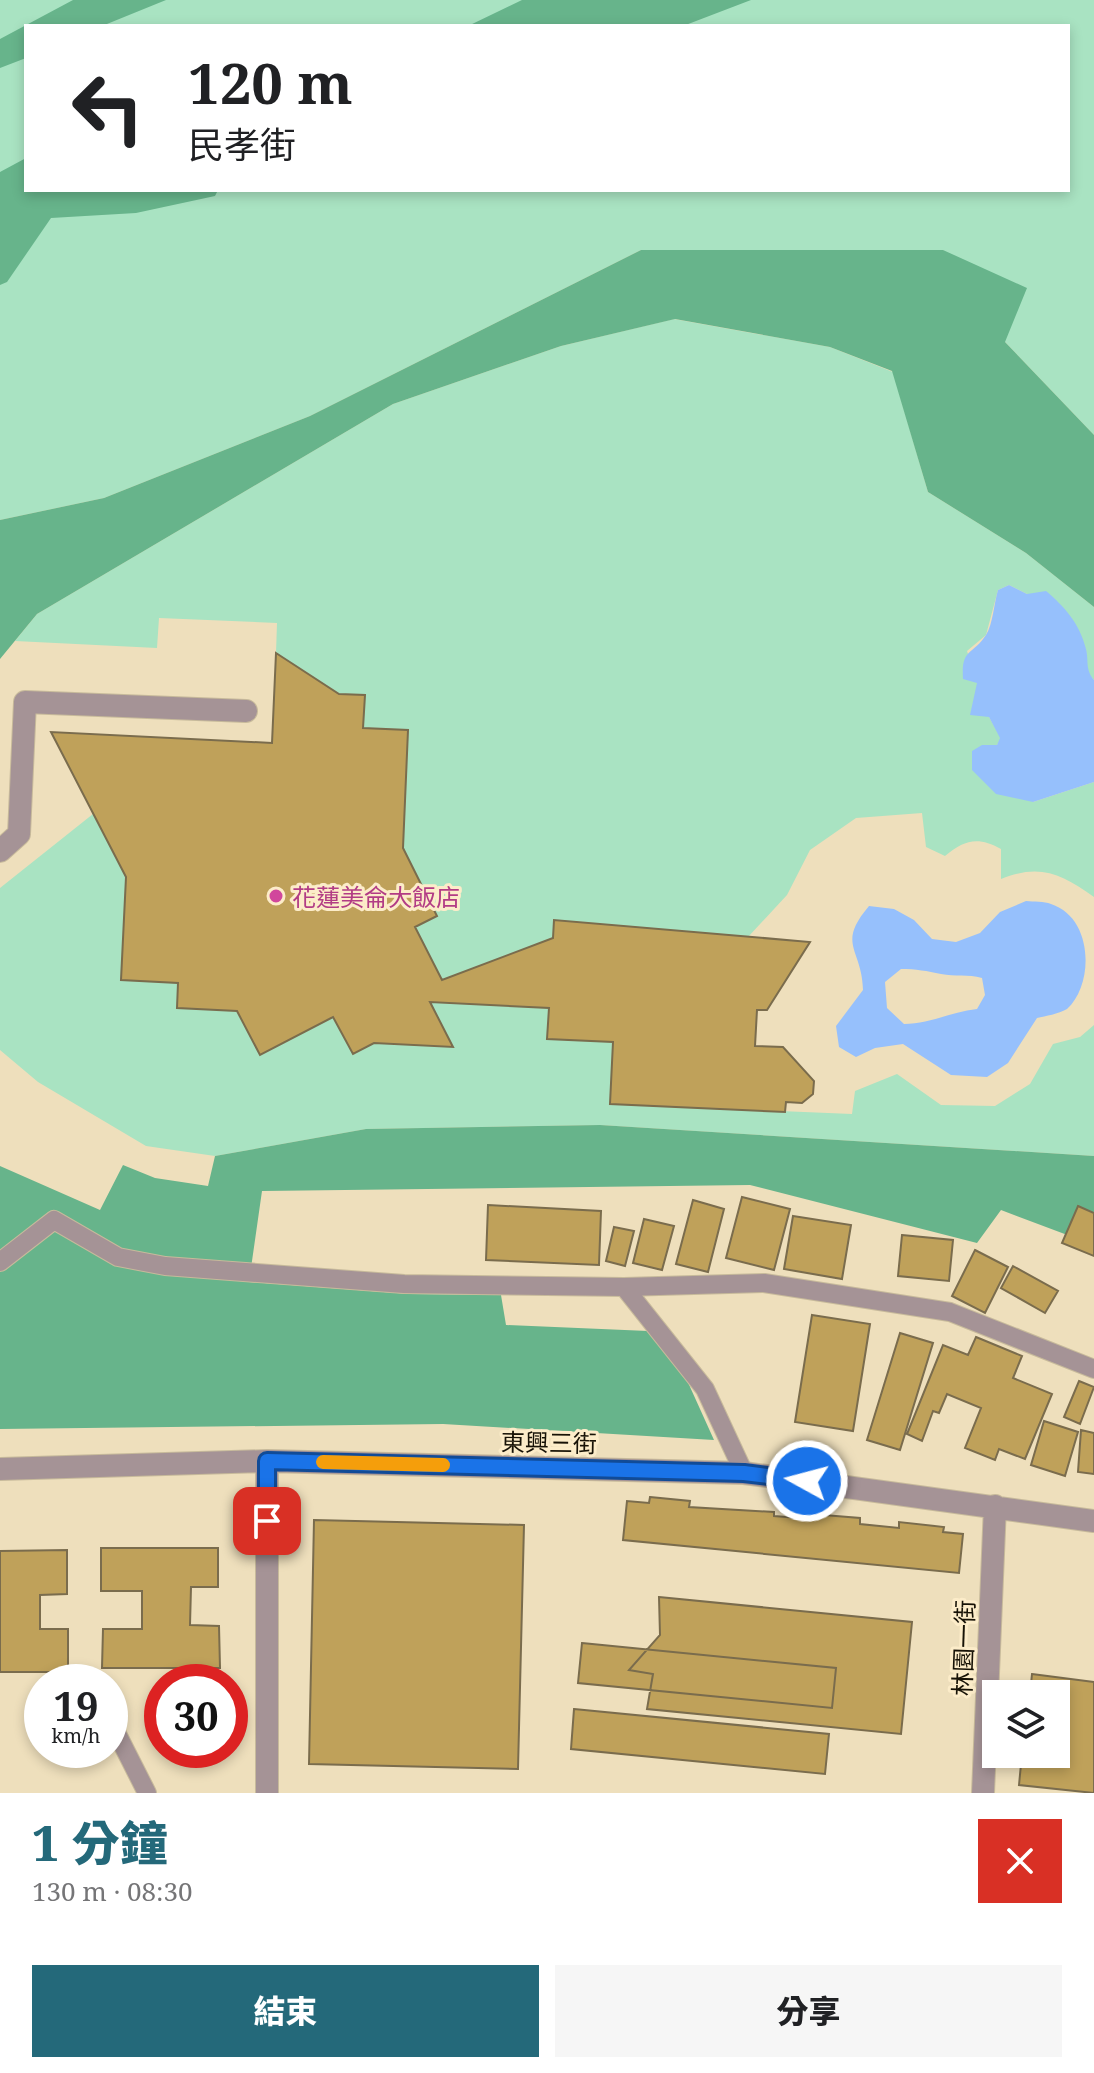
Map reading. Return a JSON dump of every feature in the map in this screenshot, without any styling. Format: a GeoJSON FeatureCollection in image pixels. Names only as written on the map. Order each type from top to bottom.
{"type":"FeatureCollection","features":[{"type":"Feature","properties":{"kind":"street"},"geometry":{"type":"LineString","coordinates":[[0,851],[19,834],[25,702],[246,711]]}},
{"type":"Feature","properties":{"kind":"street"},"geometry":{"type":"LineString","coordinates":[[267,1461],[267,1793]]}},
{"type":"Feature","properties":{"kind":"street","name":"東興三街"},"geometry":{"type":"LineString","coordinates":[[0,1469],[267,1461],[744,1473],[1094,1521]]}},
{"type":"Feature","properties":{"kind":"street","name":"林園一街"},"geometry":{"type":"LineString","coordinates":[[983,1793],[995,1506]]}},
{"type":"Feature","properties":{"kind":"lane"},"geometry":{"type":"LineString","coordinates":[[0,1262],[54,1220],[118,1257],[165,1266],[404,1284],[624,1287],[764,1283],[950,1312],[1094,1369]]}},
{"type":"Feature","properties":{"kind":"lane"},"geometry":{"type":"LineString","coordinates":[[624,1287],[705,1389],[744,1473]]}},
{"type":"Feature","properties":{"kind":"lane"},"geometry":{"type":"LineString","coordinates":[[128,1756],[147,1793]]}},
{"type":"Feature","properties":{"kind":"green space"},"geometry":{"type":"Polygon","coordinates":[[[0,0],[1094,0],[1094,435],[1005,342],[943,250],[641,250],[310,416],[104,498],[0,520],[0,0]]]}},
{"type":"Feature","properties":{"kind":"green space"},"geometry":{"type":"Polygon","coordinates":[[[73,0],[166,0],[107,24],[28,24],[73,0]]]}},
{"type":"Feature","properties":{"kind":"green space"},"geometry":{"type":"Polygon","coordinates":[[[522,0],[751,0],[688,24],[472,24],[522,0]]]}},
{"type":"Feature","properties":{"kind":"green space"},"geometry":{"type":"Polygon","coordinates":[[[24,26],[24,59],[0,68],[0,39],[24,26]]]}},
{"type":"Feature","properties":{"kind":"green space"},"geometry":{"type":"Polygon","coordinates":[[[24,159],[24,192],[217,192],[215,196],[136,213],[51,218],[7,282],[0,285],[0,172],[24,159]]]}},
{"type":"Feature","properties":{"kind":"green space"},"geometry":{"type":"Polygon","coordinates":[[[641,250],[943,250],[1027,288],[1005,342],[1094,435],[1094,607],[1026,553],[928,492],[892,371],[830,347],[675,319],[561,346],[393,404],[37,614],[0,659],[0,520],[104,498],[310,416],[641,250]]]}},
{"type":"Feature","properties":{"kind":"green space"},"geometry":{"type":"Polygon","coordinates":[[[674,319],[830,347],[893,372],[928,492],[1026,553],[1094,607],[1094,680],[1087,672],[1086,649],[1027,594],[1009,585],[998,590],[986,635],[967,651],[989,717],[1001,738],[997,745],[982,745],[1033,802],[1094,782],[1094,897],[1050,873],[1027,872],[1001,879],[1001,849],[985,842],[965,843],[945,856],[926,847],[922,813],[856,818],[810,850],[787,895],[748,937],[554,921],[553,938],[442,980],[415,927],[437,915],[403,848],[408,730],[363,728],[365,695],[339,694],[276,653],[277,623],[159,618],[157,648],[15,641],[37,614],[393,404],[561,346],[674,319]]]}},
{"type":"Feature","properties":{"kind":"green space"},"geometry":{"type":"Polygon","coordinates":[[[93,814],[126,877],[121,980],[178,983],[177,1008],[237,1011],[260,1055],[333,1017],[353,1054],[374,1043],[452,1047],[430,1002],[549,1008],[548,1039],[613,1042],[611,1104],[852,1114],[855,1091],[897,1074],[941,1105],[995,1106],[1030,1084],[1053,1044],[1080,1037],[1094,1025],[1094,1156],[600,1125],[366,1129],[215,1156],[146,1146],[38,1082],[0,1050],[0,888],[93,814]]]}},
{"type":"Feature","properties":{"kind":"green space"},"geometry":{"type":"Polygon","coordinates":[[[600,1125],[1094,1156],[1094,1245],[1001,1210],[977,1243],[750,1185],[262,1191],[249,1282],[410,1294],[501,1295],[506,1325],[648,1331],[686,1378],[714,1440],[443,1424],[0,1429],[0,1166],[100,1210],[123,1165],[155,1178],[208,1186],[215,1156],[366,1129],[600,1125]]]}},
{"type":"Feature","properties":{"kind":"water"},"geometry":{"type":"Polygon","coordinates":[[[1009,585],[1027,594],[1046,591],[1065,609],[1083,640],[1088,669],[1094,680],[1094,782],[1033,802],[996,794],[972,770],[972,751],[982,745],[997,745],[1000,738],[989,717],[970,715],[977,683],[963,679],[964,662],[988,630],[998,590],[1009,585]]]}},
{"type":"Feature","properties":{"kind":"water"},"geometry":{"type":"Polygon","coordinates":[[[1026,901],[1051,904],[1065,912],[1075,923],[1085,953],[1082,984],[1076,998],[1067,1009],[1037,1018],[1008,1063],[987,1077],[951,1075],[903,1044],[875,1048],[856,1057],[839,1047],[836,1026],[863,990],[852,939],[859,919],[869,906],[894,909],[914,920],[932,939],[956,942],[980,933],[1000,912],[1026,901]],[[901,969],[885,982],[887,1008],[904,1024],[977,1009],[985,995],[982,978],[901,969]]]}},
{"type":"Feature","properties":{"kind":"building","name":"花蓮美侖大飯店"},"geometry":{"type":"Polygon","coordinates":[[[276,653],[339,694],[365,695],[363,728],[408,730],[403,848],[437,916],[415,927],[442,980],[553,938],[554,920],[810,942],[767,1010],[757,1010],[755,1046],[783,1047],[814,1081],[813,1094],[802,1103],[786,1102],[785,1112],[610,1104],[613,1042],[547,1039],[549,1008],[430,1002],[453,1047],[374,1043],[353,1054],[333,1017],[260,1055],[237,1011],[177,1008],[178,983],[121,980],[126,877],[51,732],[272,743],[276,653]]]}},
{"type":"Feature","properties":{"kind":"building"},"geometry":{"type":"Polygon","coordinates":[[[742,1197],[790,1209],[774,1270],[726,1258],[742,1197]]]}},
{"type":"Feature","properties":{"kind":"building"},"geometry":{"type":"Polygon","coordinates":[[[693,1200],[724,1209],[708,1272],[676,1264],[693,1200]]]}},
{"type":"Feature","properties":{"kind":"building"},"geometry":{"type":"Polygon","coordinates":[[[488,1205],[601,1211],[599,1265],[486,1260],[488,1205]]]}},
{"type":"Feature","properties":{"kind":"building"},"geometry":{"type":"Polygon","coordinates":[[[1078,1206],[1094,1213],[1094,1256],[1062,1243],[1078,1206]]]}},
{"type":"Feature","properties":{"kind":"building"},"geometry":{"type":"Polygon","coordinates":[[[793,1216],[851,1225],[842,1279],[784,1269],[793,1216]]]}},
{"type":"Feature","properties":{"kind":"building"},"geometry":{"type":"Polygon","coordinates":[[[644,1219],[674,1226],[662,1270],[633,1263],[644,1219]]]}},
{"type":"Feature","properties":{"kind":"building"},"geometry":{"type":"Polygon","coordinates":[[[614,1227],[634,1231],[625,1266],[606,1261],[614,1227]]]}},
{"type":"Feature","properties":{"kind":"building"},"geometry":{"type":"Polygon","coordinates":[[[902,1235],[953,1240],[949,1281],[898,1276],[902,1235]]]}},
{"type":"Feature","properties":{"kind":"building"},"geometry":{"type":"Polygon","coordinates":[[[975,1250],[1008,1267],[985,1313],[952,1296],[975,1250]]]}},
{"type":"Feature","properties":{"kind":"building"},"geometry":{"type":"Polygon","coordinates":[[[1013,1266],[1058,1291],[1045,1313],[1001,1288],[1013,1266]]]}},
{"type":"Feature","properties":{"kind":"building"},"geometry":{"type":"Polygon","coordinates":[[[812,1315],[870,1324],[853,1431],[795,1422],[812,1315]]]}},
{"type":"Feature","properties":{"kind":"building"},"geometry":{"type":"Polygon","coordinates":[[[900,1333],[933,1343],[900,1450],[867,1440],[900,1333]]]}},
{"type":"Feature","properties":{"kind":"building"},"geometry":{"type":"Polygon","coordinates":[[[976,1337],[1022,1356],[1013,1378],[1052,1394],[1025,1459],[999,1449],[995,1460],[965,1448],[981,1408],[947,1394],[939,1413],[933,1411],[922,1441],[907,1434],[943,1345],[968,1355],[976,1337]]]}},
{"type":"Feature","properties":{"kind":"building"},"geometry":{"type":"Polygon","coordinates":[[[1079,1381],[1094,1387],[1080,1424],[1064,1417],[1079,1381]]]}},
{"type":"Feature","properties":{"kind":"building"},"geometry":{"type":"Polygon","coordinates":[[[1044,1421],[1078,1432],[1065,1476],[1031,1465],[1044,1421]]]}},
{"type":"Feature","properties":{"kind":"building"},"geometry":{"type":"Polygon","coordinates":[[[1081,1430],[1094,1433],[1094,1474],[1078,1472],[1081,1430]]]}},
{"type":"Feature","properties":{"kind":"building"},"geometry":{"type":"Polygon","coordinates":[[[650,1497],[690,1501],[689,1507],[774,1512],[774,1516],[812,1519],[812,1514],[860,1518],[860,1524],[899,1528],[899,1522],[944,1527],[943,1532],[963,1534],[959,1573],[623,1540],[627,1501],[649,1503],[650,1497]]]}},
{"type":"Feature","properties":{"kind":"building"},"geometry":{"type":"Polygon","coordinates":[[[314,1520],[524,1525],[518,1769],[309,1764],[314,1520]]]}},
{"type":"Feature","properties":{"kind":"building"},"geometry":{"type":"Polygon","coordinates":[[[101,1548],[218,1548],[218,1587],[191,1587],[190,1625],[219,1626],[220,1664],[144,1664],[144,1668],[128,1668],[128,1664],[102,1664],[103,1629],[142,1629],[142,1591],[101,1591],[101,1548]]]}},
{"type":"Feature","properties":{"kind":"building"},"geometry":{"type":"Polygon","coordinates":[[[67,1550],[67,1594],[40,1595],[40,1629],[68,1629],[68,1664],[24,1664],[24,1672],[0,1672],[0,1551],[67,1550]]]}},
{"type":"Feature","properties":{"kind":"building"},"geometry":{"type":"Polygon","coordinates":[[[659,1597],[912,1622],[901,1734],[647,1709],[653,1674],[629,1670],[660,1635],[659,1597]]]}},
{"type":"Feature","properties":{"kind":"building"},"geometry":{"type":"Polygon","coordinates":[[[582,1643],[836,1668],[832,1708],[578,1683],[582,1643]]]}},
{"type":"Feature","properties":{"kind":"building"},"geometry":{"type":"Polygon","coordinates":[[[1032,1674],[1094,1682],[1094,1793],[1019,1785],[1021,1768],[1070,1768],[1070,1680],[1031,1680],[1032,1674]]]}},
{"type":"Feature","properties":{"kind":"building"},"geometry":{"type":"Polygon","coordinates":[[[574,1709],[829,1734],[825,1774],[571,1749],[574,1709]]]}},
{"type":"Feature","properties":{"kind":"slow traffic"},"geometry":{"type":"LineString","coordinates":[[323,1462],[443,1465]]}},
{"type":"Feature","properties":{"kind":"place","name":"花蓮美侖大飯店"},"geometry":{"type":"Point","coordinates":[276,896]}},
{"type":"Feature","properties":{"kind":"route"},"geometry":{"type":"LineString","coordinates":[[267,1521],[267,1461],[744,1473],[807,1481]]}}]}
